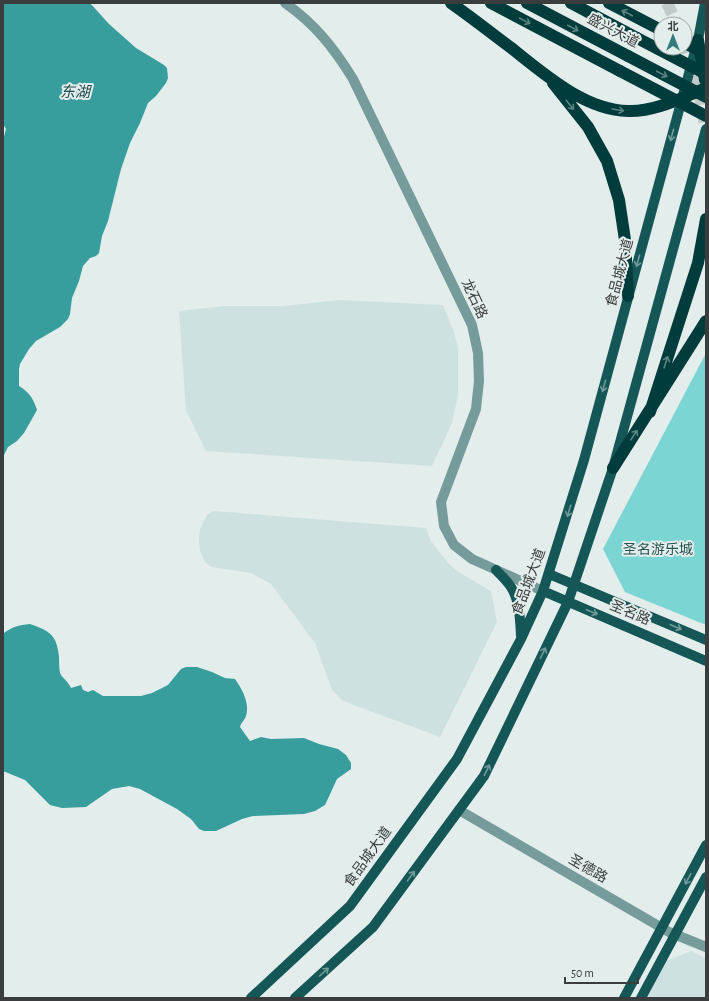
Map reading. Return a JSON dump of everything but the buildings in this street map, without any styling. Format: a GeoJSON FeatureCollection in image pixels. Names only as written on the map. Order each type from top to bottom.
{"type":"FeatureCollection","features":[{"type":"Feature","properties":{"kind":"highway"},"geometry":{"type":"LineString","coordinates":[[451,3],[546,75],[582,98],[605,108],[628,111],[654,109],[706,88],[698,40]]}},
{"type":"Feature","properties":{"kind":"highway"},"geometry":{"type":"LineString","coordinates":[[491,3],[706,116]]}},
{"type":"Feature","properties":{"kind":"highway","name":"盛兴大道"},"geometry":{"type":"LineString","coordinates":[[526,3],[706,97]]}},
{"type":"Feature","properties":{"kind":"highway","name":"盛兴大道"},"geometry":{"type":"LineString","coordinates":[[571,3],[706,74]]}},
{"type":"Feature","properties":{"kind":"highway"},"geometry":{"type":"LineString","coordinates":[[609,3],[653,26]]}},
{"type":"Feature","properties":{"kind":"highway"},"geometry":{"type":"LineString","coordinates":[[693,47],[706,54]]}},
{"type":"Feature","properties":{"kind":"highway"},"geometry":{"type":"LineString","coordinates":[[546,75],[588,128],[607,161],[619,200],[625,240],[628,296]]}},
{"type":"Feature","properties":{"kind":"highway"},"geometry":{"type":"LineString","coordinates":[[650,412],[698,263],[706,219]]}},
{"type":"Feature","properties":{"kind":"highway"},"geometry":{"type":"LineString","coordinates":[[613,468],[650,412],[706,321]]}},
{"type":"Feature","properties":{"kind":"main road","name":"食品城大道"},"geometry":{"type":"LineString","coordinates":[[250,998],[350,906],[457,759],[521,639],[543,591],[584,460],[698,40],[705,3]]}},
{"type":"Feature","properties":{"kind":"main road"},"geometry":{"type":"LineString","coordinates":[[295,998],[373,927],[484,776],[568,602],[613,468],[706,129]]}},
{"type":"Feature","properties":{"kind":"main road"},"geometry":{"type":"LineString","coordinates":[[496,570],[511,587],[518,602],[521,639]]}},
{"type":"Feature","properties":{"kind":"main road","name":"圣名路"},"geometry":{"type":"LineString","coordinates":[[549,574],[706,640]]}},
{"type":"Feature","properties":{"kind":"main road","name":"圣名路"},"geometry":{"type":"LineString","coordinates":[[543,591],[706,660]]}},
{"type":"Feature","properties":{"kind":"main road"},"geometry":{"type":"LineString","coordinates":[[624,998],[706,845]]}},
{"type":"Feature","properties":{"kind":"main road"},"geometry":{"type":"LineString","coordinates":[[641,998],[706,877]]}},
{"type":"Feature","properties":{"kind":"street","name":"龙石路"},"geometry":{"type":"LineString","coordinates":[[285,3],[298,12],[322,35],[338,54],[353,79],[472,325],[478,353],[479,381],[476,409],[442,502],[444,526],[454,545],[472,559],[543,591]]}},
{"type":"Feature","properties":{"kind":"street","name":"圣德路"},"geometry":{"type":"LineString","coordinates":[[459,810],[662,927],[706,948]]}},
{"type":"Feature","properties":{"kind":"shaded area"},"geometry":{"type":"Polygon","coordinates":[[[340,300],[443,305],[454,332],[458,348],[458,395],[452,423],[432,466],[206,451],[186,410],[179,311],[226,306],[283,306],[340,300]]]}},
{"type":"Feature","properties":{"kind":"shaded area"},"geometry":{"type":"Polygon","coordinates":[[[214,511],[426,528],[431,541],[448,563],[457,571],[491,591],[497,622],[440,737],[343,701],[332,690],[315,643],[271,584],[251,573],[211,567],[206,563],[200,551],[200,529],[207,515],[214,511]]]}},
{"type":"Feature","properties":{"kind":"shaded area"},"geometry":{"type":"Polygon","coordinates":[[[691,951],[706,958],[706,998],[647,998],[666,961],[691,951]]]}},
{"type":"Feature","properties":{"kind":"green space","name":"圣名游乐城"},"geometry":{"type":"Polygon","coordinates":[[[706,353],[706,625],[625,592],[603,549],[706,353]]]}},
{"type":"Feature","properties":{"kind":"water","name":"东湖"},"geometry":{"type":"Polygon","coordinates":[[[3,3],[90,3],[109,24],[136,48],[164,65],[167,68],[168,78],[156,96],[148,103],[130,143],[121,169],[108,221],[102,236],[99,253],[90,258],[83,266],[72,298],[68,319],[60,327],[36,341],[20,364],[19,386],[31,396],[37,410],[24,433],[17,441],[8,447],[3,457],[3,140],[6,129],[3,124],[3,3]]]}},
{"type":"Feature","properties":{"kind":"water"},"geometry":{"type":"Polygon","coordinates":[[[30,624],[43,629],[54,639],[58,650],[60,673],[71,688],[81,685],[83,690],[88,692],[93,690],[103,696],[141,696],[152,693],[168,685],[181,669],[186,667],[197,667],[225,678],[235,679],[243,692],[247,706],[245,719],[240,727],[250,741],[261,737],[271,739],[304,738],[338,749],[346,755],[351,763],[351,769],[337,779],[325,805],[315,811],[304,814],[253,816],[242,819],[216,831],[204,831],[199,829],[191,819],[177,809],[140,789],[129,786],[112,789],[86,807],[62,808],[50,805],[25,780],[3,771],[3,634],[15,627],[30,624]]]}},
{"type":"Feature","properties":{"kind":"tunnel"},"geometry":{"type":"LineString","coordinates":[[667,3],[673,16]]}},
{"type":"Feature","properties":{"kind":"tunnel"},"geometry":{"type":"LineString","coordinates":[[689,56],[700,96],[706,131]]}}]}
